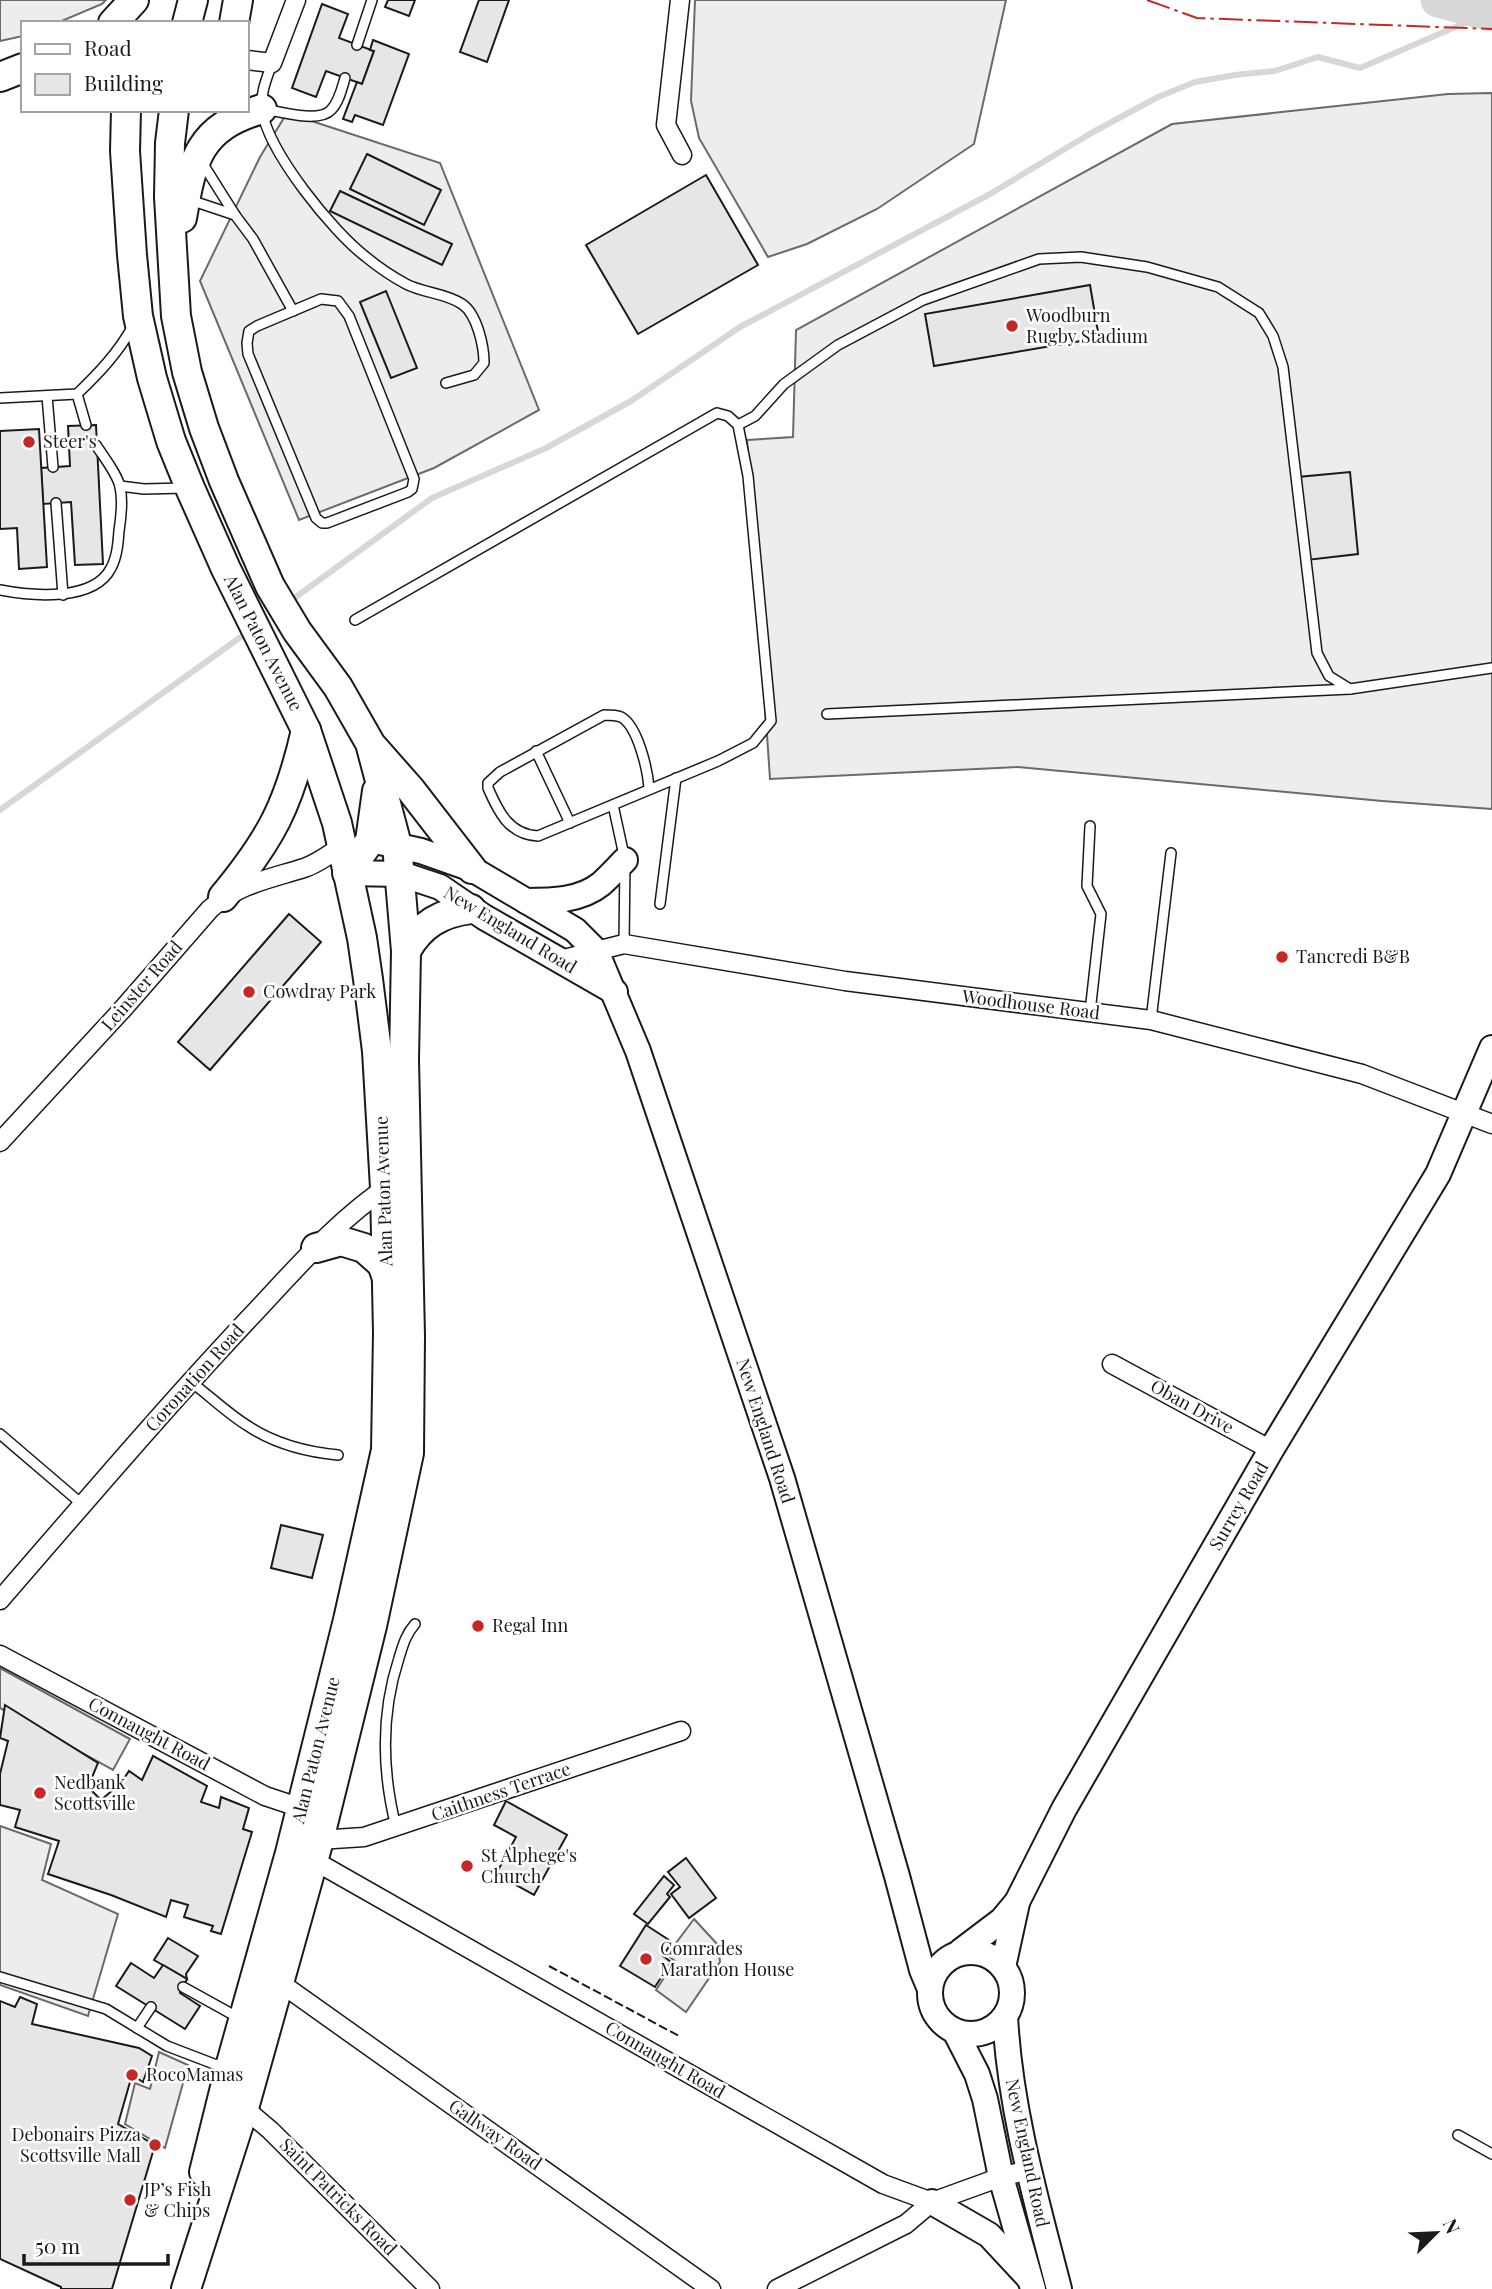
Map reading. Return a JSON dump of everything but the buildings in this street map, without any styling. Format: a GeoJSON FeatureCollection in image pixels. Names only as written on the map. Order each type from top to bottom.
{"type":"FeatureCollection","features":[{"type":"Feature","properties":{"kind":"main road"},"geometry":{"type":"LineString","coordinates":[[115,21],[137,0]]}},
{"type":"Feature","properties":{"kind":"main road"},"geometry":{"type":"LineString","coordinates":[[135,21],[137,0]]}},
{"type":"Feature","properties":{"kind":"main road"},"geometry":{"type":"LineString","coordinates":[[188,21],[193,0]]}},
{"type":"Feature","properties":{"kind":"main road"},"geometry":{"type":"LineString","coordinates":[[234,21],[238,0]]}},
{"type":"Feature","properties":{"kind":"main road"},"geometry":{"type":"LineString","coordinates":[[0,78],[21,69]]}},
{"type":"Feature","properties":{"kind":"main road"},"geometry":{"type":"LineString","coordinates":[[0,78],[21,76]]}},
{"type":"Feature","properties":{"kind":"main road"},"geometry":{"type":"LineString","coordinates":[[173,275],[185,198],[198,157],[209,137],[218,129],[244,114],[262,109]]}},
{"type":"Feature","properties":{"kind":"main road"},"geometry":{"type":"LineString","coordinates":[[105,112],[116,127],[125,151]]}},
{"type":"Feature","properties":{"kind":"main road","name":"Alan Paton Avenue"},"geometry":{"type":"LineString","coordinates":[[126,112],[125,151],[132,256],[138,316],[152,378],[171,441],[190,488],[306,730],[331,799],[362,938],[396,1181],[410,1336],[409,1453],[372,1626],[316,1850],[244,2108],[186,2289]]}},
{"type":"Feature","properties":{"kind":"main road","name":"Alan Paton Avenue"},"geometry":{"type":"LineString","coordinates":[[171,2289],[220,2117],[230,2067],[301,1808],[348,1620],[386,1450],[387,1280],[404,1060],[406,951],[401,874],[384,843],[378,775],[370,743],[338,687],[297,631],[270,586],[204,428],[176,316],[169,197],[174,112]]}},
{"type":"Feature","properties":{"kind":"main road"},"geometry":{"type":"LineString","coordinates":[[223,897],[267,840],[283,808],[298,767],[306,730]]}},
{"type":"Feature","properties":{"kind":"main road"},"geometry":{"type":"LineString","coordinates":[[370,743],[411,790],[472,869]]}},
{"type":"Feature","properties":{"kind":"main road"},"geometry":{"type":"LineString","coordinates":[[344,860],[384,843]]}},
{"type":"Feature","properties":{"kind":"main road"},"geometry":{"type":"LineString","coordinates":[[406,951],[418,933],[435,918],[452,911],[471,909]]}},
{"type":"Feature","properties":{"kind":"main road"},"geometry":{"type":"LineString","coordinates":[[316,1248],[341,1241],[365,1248],[382,1264],[387,1280]]}},
{"type":"Feature","properties":{"kind":"street"},"geometry":{"type":"LineString","coordinates":[[248,60],[272,63],[296,0]]}},
{"type":"Feature","properties":{"kind":"street"},"geometry":{"type":"LineString","coordinates":[[680,0],[666,124],[682,156]]}},
{"type":"Feature","properties":{"kind":"street","name":"New England Road"},"geometry":{"type":"LineString","coordinates":[[384,843],[472,869],[575,930],[596,951],[638,1051],[782,1478],[922,1970],[930,1989]]}},
{"type":"Feature","properties":{"kind":"street","name":"Leinster Road"},"geometry":{"type":"LineString","coordinates":[[307,867],[344,860]]}},
{"type":"Feature","properties":{"kind":"street","name":"Leinster Road"},"geometry":{"type":"LineString","coordinates":[[0,1142],[223,897],[248,884],[307,867],[344,860]]}},
{"type":"Feature","properties":{"kind":"street","name":"New England Road"},"geometry":{"type":"LineString","coordinates":[[344,860],[440,887],[471,909],[615,992]]}},
{"type":"Feature","properties":{"kind":"street"},"geometry":{"type":"LineString","coordinates":[[525,901],[555,901],[577,896],[600,885],[625,860]]}},
{"type":"Feature","properties":{"kind":"street","name":"Woodhouse Road"},"geometry":{"type":"LineString","coordinates":[[560,960],[624,944],[845,981],[1151,1020],[1362,1074],[1492,1124]]}},
{"type":"Feature","properties":{"kind":"street","name":"Surrey Road"},"geometry":{"type":"LineString","coordinates":[[957,1953],[999,1923],[1017,1902],[1064,1809],[1271,1450],[1431,1186],[1492,1048]]}},
{"type":"Feature","properties":{"kind":"street","name":"Coronation Road"},"geometry":{"type":"LineString","coordinates":[[0,1600],[191,1382],[316,1248],[355,1212],[396,1181]]}},
{"type":"Feature","properties":{"kind":"street","name":"Oban Drive"},"geometry":{"type":"LineString","coordinates":[[1112,1364],[1271,1450]]}},
{"type":"Feature","properties":{"kind":"street","name":"Connaught Road"},"geometry":{"type":"LineString","coordinates":[[0,1655],[265,1796],[301,1808]]}},
{"type":"Feature","properties":{"kind":"street","name":"Caithness Terrace"},"geometry":{"type":"LineString","coordinates":[[316,1850],[396,1827],[681,1731]]}},
{"type":"Feature","properties":{"kind":"street","name":"Connaught Road"},"geometry":{"type":"LineString","coordinates":[[316,1850],[883,2184],[932,2203]]}},
{"type":"Feature","properties":{"kind":"street","name":"New England Road"},"geometry":{"type":"LineString","coordinates":[[897,1876],[911,1897],[926,1930],[957,1953]]}},
{"type":"Feature","properties":{"kind":"street","name":"Surrey Road"},"geometry":{"type":"LineString","coordinates":[[1003,1967],[1017,1902]]}},
{"type":"Feature","properties":{"kind":"street"},"geometry":{"type":"LineString","coordinates":[[957,1953],[986,1954],[1003,1967],[1009,1976],[1012,1997],[1005,2016],[998,2025],[977,2034],[956,2031],[939,2018],[934,2010],[930,1989],[937,1969],[957,1953]]}},
{"type":"Feature","properties":{"kind":"street","name":"Gallway Road"},"geometry":{"type":"LineString","coordinates":[[279,1982],[711,2289]]}},
{"type":"Feature","properties":{"kind":"street","name":"New England Road"},"geometry":{"type":"LineString","coordinates":[[1005,2016],[1007,2058],[1028,2170],[1059,2289]]}},
{"type":"Feature","properties":{"kind":"street","name":"New England Road"},"geometry":{"type":"LineString","coordinates":[[956,2031],[977,2074],[985,2099],[1001,2177],[1032,2284]]}},
{"type":"Feature","properties":{"kind":"street","name":"Saint Patricks Road"},"geometry":{"type":"LineString","coordinates":[[244,2108],[270,2130],[430,2289]]}},
{"type":"Feature","properties":{"kind":"street"},"geometry":{"type":"LineString","coordinates":[[777,2289],[906,2224],[932,2203],[1001,2177],[1028,2170]]}},
{"type":"Feature","properties":{"kind":"street"},"geometry":{"type":"LineString","coordinates":[[932,2203],[989,2235],[1032,2284]]}},
{"type":"Feature","properties":{"kind":"lane"},"geometry":{"type":"LineString","coordinates":[[357,45],[372,0]]}},
{"type":"Feature","properties":{"kind":"lane"},"geometry":{"type":"LineString","coordinates":[[272,63],[264,86],[262,109],[270,133],[290,170],[317,205],[364,256],[409,286],[462,304],[469,311],[484,363],[474,374],[446,383]]}},
{"type":"Feature","properties":{"kind":"lane"},"geometry":{"type":"LineString","coordinates":[[262,109],[316,117],[330,112],[339,98],[345,78]]}},
{"type":"Feature","properties":{"kind":"lane"},"geometry":{"type":"LineString","coordinates":[[198,157],[253,239],[293,311]]}},
{"type":"Feature","properties":{"kind":"lane"},"geometry":{"type":"LineString","coordinates":[[185,198],[235,215]]}},
{"type":"Feature","properties":{"kind":"lane"},"geometry":{"type":"LineString","coordinates":[[738,425],[755,416],[784,384],[838,345],[923,300],[1039,259],[1081,257],[1147,267],[1217,287],[1259,313],[1273,336],[1283,367],[1317,653],[1329,676],[1350,689]]}},
{"type":"Feature","properties":{"kind":"lane"},"geometry":{"type":"LineString","coordinates":[[321,299],[338,301],[344,308],[354,324],[414,474],[414,484],[408,492],[327,523],[322,523],[316,517],[248,354],[249,331],[293,311],[321,299]]}},
{"type":"Feature","properties":{"kind":"lane"},"geometry":{"type":"LineString","coordinates":[[0,398],[76,394],[109,363],[122,346],[138,316]]}},
{"type":"Feature","properties":{"kind":"lane"},"geometry":{"type":"LineString","coordinates":[[76,394],[86,425]]}},
{"type":"Feature","properties":{"kind":"lane"},"geometry":{"type":"LineString","coordinates":[[47,396],[53,467]]}},
{"type":"Feature","properties":{"kind":"lane"},"geometry":{"type":"LineString","coordinates":[[355,620],[717,413],[728,416],[738,425],[748,476],[771,721],[753,743],[718,761],[538,836],[525,835],[512,828],[491,796],[488,783],[500,772],[604,715],[617,715],[624,719],[639,745],[648,769],[649,789]]}},
{"type":"Feature","properties":{"kind":"lane"},"geometry":{"type":"LineString","coordinates":[[0,590],[63,595],[90,586],[104,578],[111,570],[117,551],[120,486],[96,444]]}},
{"type":"Feature","properties":{"kind":"lane"},"geometry":{"type":"LineString","coordinates":[[120,486],[144,489],[190,488]]}},
{"type":"Feature","properties":{"kind":"lane"},"geometry":{"type":"LineString","coordinates":[[56,503],[63,595]]}},
{"type":"Feature","properties":{"kind":"lane"},"geometry":{"type":"LineString","coordinates":[[827,714],[1350,689],[1492,668]]}},
{"type":"Feature","properties":{"kind":"lane"},"geometry":{"type":"LineString","coordinates":[[536,751],[570,823]]}},
{"type":"Feature","properties":{"kind":"lane"},"geometry":{"type":"LineString","coordinates":[[660,904],[676,778]]}},
{"type":"Feature","properties":{"kind":"lane"},"geometry":{"type":"LineString","coordinates":[[613,805],[625,860],[624,944]]}},
{"type":"Feature","properties":{"kind":"lane"},"geometry":{"type":"LineString","coordinates":[[1090,826],[1087,887],[1101,914],[1090,1012]]}},
{"type":"Feature","properties":{"kind":"lane"},"geometry":{"type":"LineString","coordinates":[[1151,1020],[1171,853]]}},
{"type":"Feature","properties":{"kind":"lane"},"geometry":{"type":"LineString","coordinates":[[191,1382],[249,1427],[275,1440],[310,1452],[338,1455]]}},
{"type":"Feature","properties":{"kind":"lane"},"geometry":{"type":"LineString","coordinates":[[0,1434],[83,1505]]}},
{"type":"Feature","properties":{"kind":"lane"},"geometry":{"type":"LineString","coordinates":[[396,1827],[386,1774],[386,1719],[393,1676],[407,1632],[415,1624]]}},
{"type":"Feature","properties":{"kind":"lane"},"geometry":{"type":"LineString","coordinates":[[0,1977],[106,2009],[167,2046],[214,2064],[230,2067]]}},
{"type":"Feature","properties":{"kind":"lane"},"geometry":{"type":"LineString","coordinates":[[183,1987],[244,2021]]}},
{"type":"Feature","properties":{"kind":"lane"},"geometry":{"type":"LineString","coordinates":[[137,2028],[151,2007]]}},
{"type":"Feature","properties":{"kind":"lane"},"geometry":{"type":"LineString","coordinates":[[1458,2135],[1492,2154]]}},
{"type":"Feature","properties":{"kind":"shaded area"},"geometry":{"type":"Polygon","coordinates":[[[0,0],[106,0],[62,21],[21,21],[21,36],[0,41],[0,0]]]}},
{"type":"Feature","properties":{"kind":"shaded area"},"geometry":{"type":"Polygon","coordinates":[[[695,0],[1006,0],[974,144],[877,209],[807,244],[768,257],[699,138],[691,101],[695,0]]]}},
{"type":"Feature","properties":{"kind":"shaded area","name":"Woodburn Rugby Stadium"},"geometry":{"type":"Polygon","coordinates":[[[1492,93],[1492,809],[1018,767],[770,779],[747,440],[793,437],[796,330],[1172,124],[1448,94],[1492,93]]]}},
{"type":"Feature","properties":{"kind":"shaded area"},"geometry":{"type":"Polygon","coordinates":[[[287,113],[440,163],[539,410],[434,468],[299,520],[200,281],[260,157],[287,113]]]}},
{"type":"Feature","properties":{"kind":"shaded area"},"geometry":{"type":"Polygon","coordinates":[[[0,1668],[130,1739],[113,1770],[0,1708],[0,1668]]]}},
{"type":"Feature","properties":{"kind":"shaded area"},"geometry":{"type":"Polygon","coordinates":[[[0,1826],[51,1844],[42,1880],[118,1914],[88,2016],[0,1985],[0,1826]]]}},
{"type":"Feature","properties":{"kind":"shaded area"},"geometry":{"type":"Polygon","coordinates":[[[694,1919],[718,1945],[720,1962],[686,2012],[656,1990],[675,1961],[667,1955],[694,1919]]]}},
{"type":"Feature","properties":{"kind":"shaded area"},"geometry":{"type":"Polygon","coordinates":[[[159,2052],[188,2065],[165,2148],[125,2124],[135,2083],[150,2089],[159,2052]]]}},
{"type":"Feature","properties":{"kind":"waterway"},"geometry":{"type":"LineString","coordinates":[[1438,0],[1492,14]]}},
{"type":"Feature","properties":{"kind":"waterway"},"geometry":{"type":"LineString","coordinates":[[289,602],[432,498],[546,448],[631,401],[740,327],[990,194],[1093,132],[1158,97],[1195,82],[1275,71],[1318,57],[1360,68],[1488,13]]}},
{"type":"Feature","properties":{"kind":"waterway"},"geometry":{"type":"LineString","coordinates":[[0,810],[249,631]]}},
{"type":"Feature","properties":{"kind":"fence"},"geometry":{"type":"LineString","coordinates":[[549,1966],[679,2036]]}},
{"type":"Feature","properties":{"kind":"power"},"geometry":{"type":"LineString","coordinates":[[1147,0],[1197,18],[1492,29]]}},
{"type":"Feature","properties":{"kind":"place","name":"Woodburn Rugby Stadium"},"geometry":{"type":"Point","coordinates":[1012,326]}},
{"type":"Feature","properties":{"kind":"place","name":"Steer's"},"geometry":{"type":"Point","coordinates":[29,442]}},
{"type":"Feature","properties":{"kind":"place","name":"Tancredi B&B"},"geometry":{"type":"Point","coordinates":[1282,957]}},
{"type":"Feature","properties":{"kind":"place","name":"Cowdray Park"},"geometry":{"type":"Point","coordinates":[249,992]}},
{"type":"Feature","properties":{"kind":"place","name":"Regal Inn"},"geometry":{"type":"Point","coordinates":[478,1626]}},
{"type":"Feature","properties":{"kind":"place","name":"Nedbank Scottsville"},"geometry":{"type":"Point","coordinates":[40,1793]}},
{"type":"Feature","properties":{"kind":"place","name":"St Alphege's Church"},"geometry":{"type":"Point","coordinates":[467,1866]}},
{"type":"Feature","properties":{"kind":"place","name":"Comrades Marathon House"},"geometry":{"type":"Point","coordinates":[646,1959]}},
{"type":"Feature","properties":{"kind":"place","name":"RocoMamas"},"geometry":{"type":"Point","coordinates":[132,2075]}},
{"type":"Feature","properties":{"kind":"place","name":"Debonairs Pizza Scottsville Mall"},"geometry":{"type":"Point","coordinates":[155,2145]}},
{"type":"Feature","properties":{"kind":"place","name":"JP’s Fish & Chips"},"geometry":{"type":"Point","coordinates":[130,2200]}}]}
